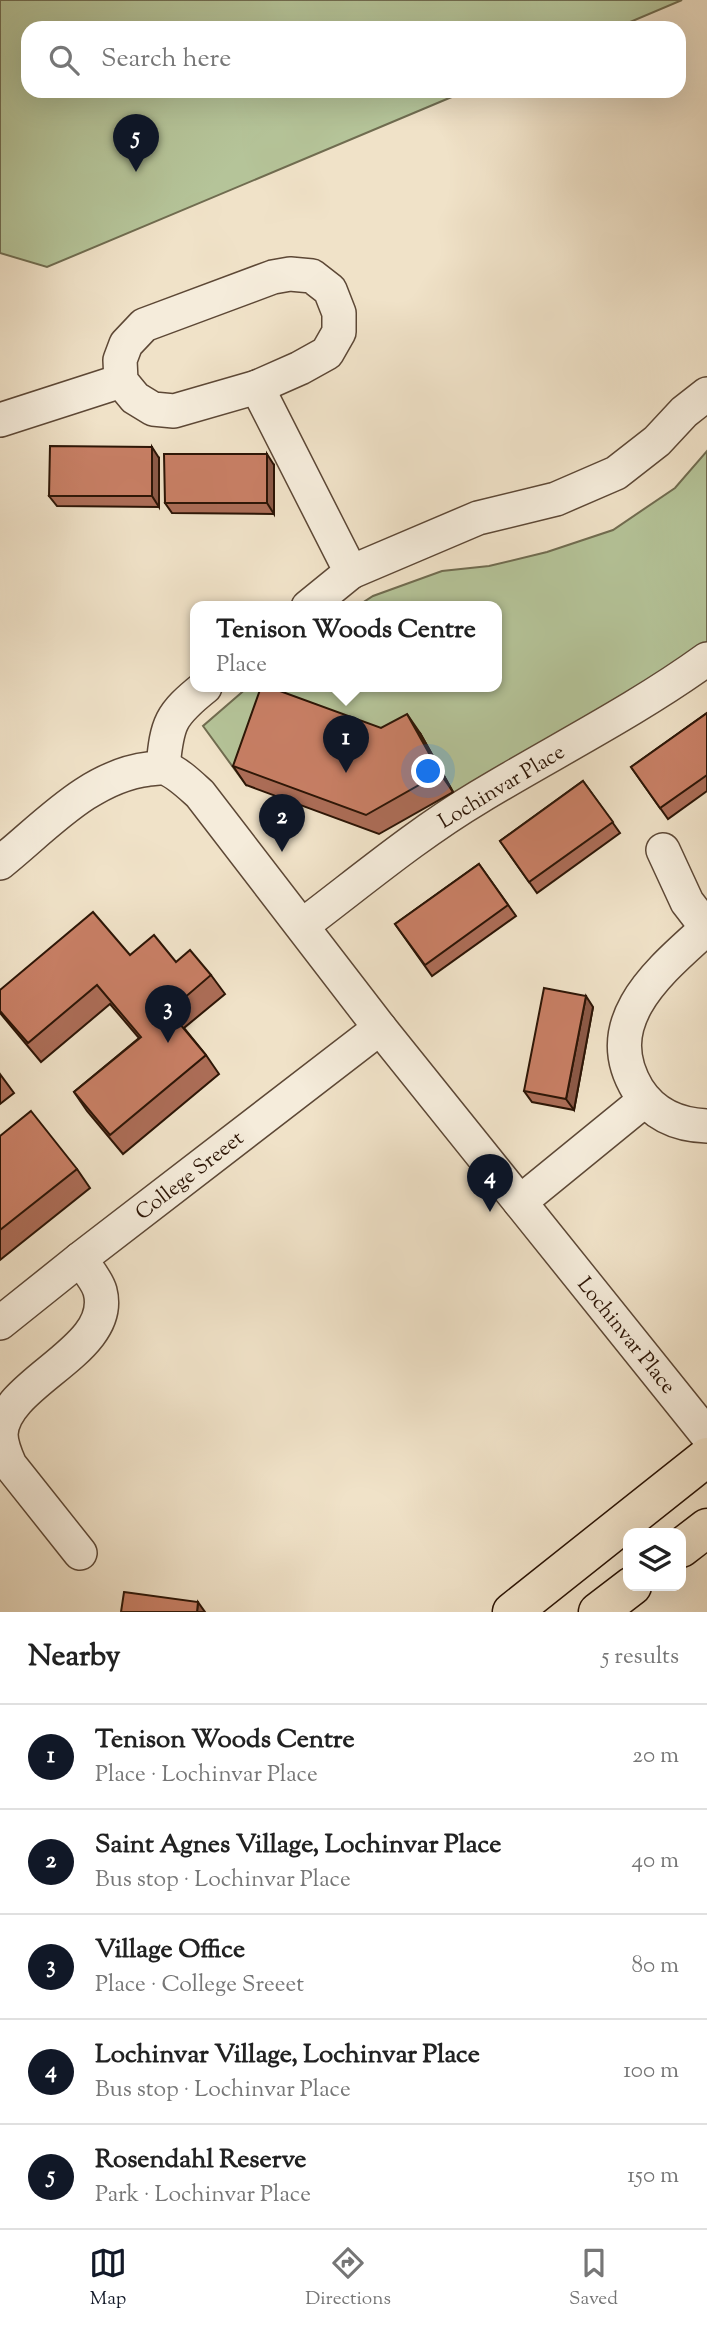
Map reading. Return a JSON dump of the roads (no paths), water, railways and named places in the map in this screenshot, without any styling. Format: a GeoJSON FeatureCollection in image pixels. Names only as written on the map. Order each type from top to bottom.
{"type":"FeatureCollection","features":[{"type":"Feature","properties":{"kind":"main road"},"geometry":{"type":"LineString","coordinates":[[512,1612],[707,1457]]}},
{"type":"Feature","properties":{"kind":"main road"},"geometry":{"type":"LineString","coordinates":[[686,1544],[707,1528]]}},
{"type":"Feature","properties":{"kind":"main road"},"geometry":{"type":"LineString","coordinates":[[598,1612],[625,1591]]}},
{"type":"Feature","properties":{"kind":"street"},"geometry":{"type":"LineString","coordinates":[[290,274],[312,276],[330,290],[340,313],[339,332],[327,353],[257,387],[174,411],[153,409],[135,398],[121,381],[120,360],[126,344],[144,325],[273,277],[290,274]]}},
{"type":"Feature","properties":{"kind":"street"},"geometry":{"type":"LineString","coordinates":[[0,420],[121,381]]}},
{"type":"Feature","properties":{"kind":"street"},"geometry":{"type":"LineString","coordinates":[[257,387],[351,572]]}},
{"type":"Feature","properties":{"kind":"street"},"geometry":{"type":"LineString","coordinates":[[315,601],[351,572],[478,518],[556,499],[616,473],[657,441],[684,412],[707,394]]}},
{"type":"Feature","properties":{"kind":"street","name":"Lochinvar Place"},"geometry":{"type":"LineString","coordinates":[[303,925],[459,810],[606,723],[707,659]]}},
{"type":"Feature","properties":{"kind":"street"},"geometry":{"type":"LineString","coordinates":[[0,863],[88,791],[109,779],[134,771],[163,767],[171,720],[180,708],[199,692]]}},
{"type":"Feature","properties":{"kind":"street","name":"Lochinvar Place"},"geometry":{"type":"LineString","coordinates":[[163,767],[200,794],[380,1028],[707,1435]]}},
{"type":"Feature","properties":{"kind":"street"},"geometry":{"type":"LineString","coordinates":[[663,850],[687,902],[707,928],[655,976],[636,1003],[626,1028],[623,1054],[631,1079],[645,1100],[662,1115],[688,1125],[707,1126]]}},
{"type":"Feature","properties":{"kind":"street","name":"College Sreeet"},"geometry":{"type":"LineString","coordinates":[[0,1324],[80,1259],[380,1028]]}},
{"type":"Feature","properties":{"kind":"street"},"geometry":{"type":"LineString","coordinates":[[520,1202],[645,1100]]}},
{"type":"Feature","properties":{"kind":"street"},"geometry":{"type":"LineString","coordinates":[[80,1259],[99,1288],[102,1304],[99,1319],[78,1346],[10,1410],[1,1434],[10,1465],[80,1553]]}},
{"type":"Feature","properties":{"kind":"place","name":"Rosendahl Reserve"},"geometry":{"type":"Point","coordinates":[136,172]}},
{"type":"Feature","properties":{"kind":"place","name":"Tenison Woods Centre"},"geometry":{"type":"Point","coordinates":[346,773]}},
{"type":"Feature","properties":{"kind":"place","name":"Saint Agnes Village, Lochinvar Place"},"geometry":{"type":"Point","coordinates":[282,852]}},
{"type":"Feature","properties":{"kind":"place","name":"Village Office"},"geometry":{"type":"Point","coordinates":[168,1043]}},
{"type":"Feature","properties":{"kind":"place","name":"Lochinvar Village, Lochinvar Place"},"geometry":{"type":"Point","coordinates":[490,1212]}}]}
